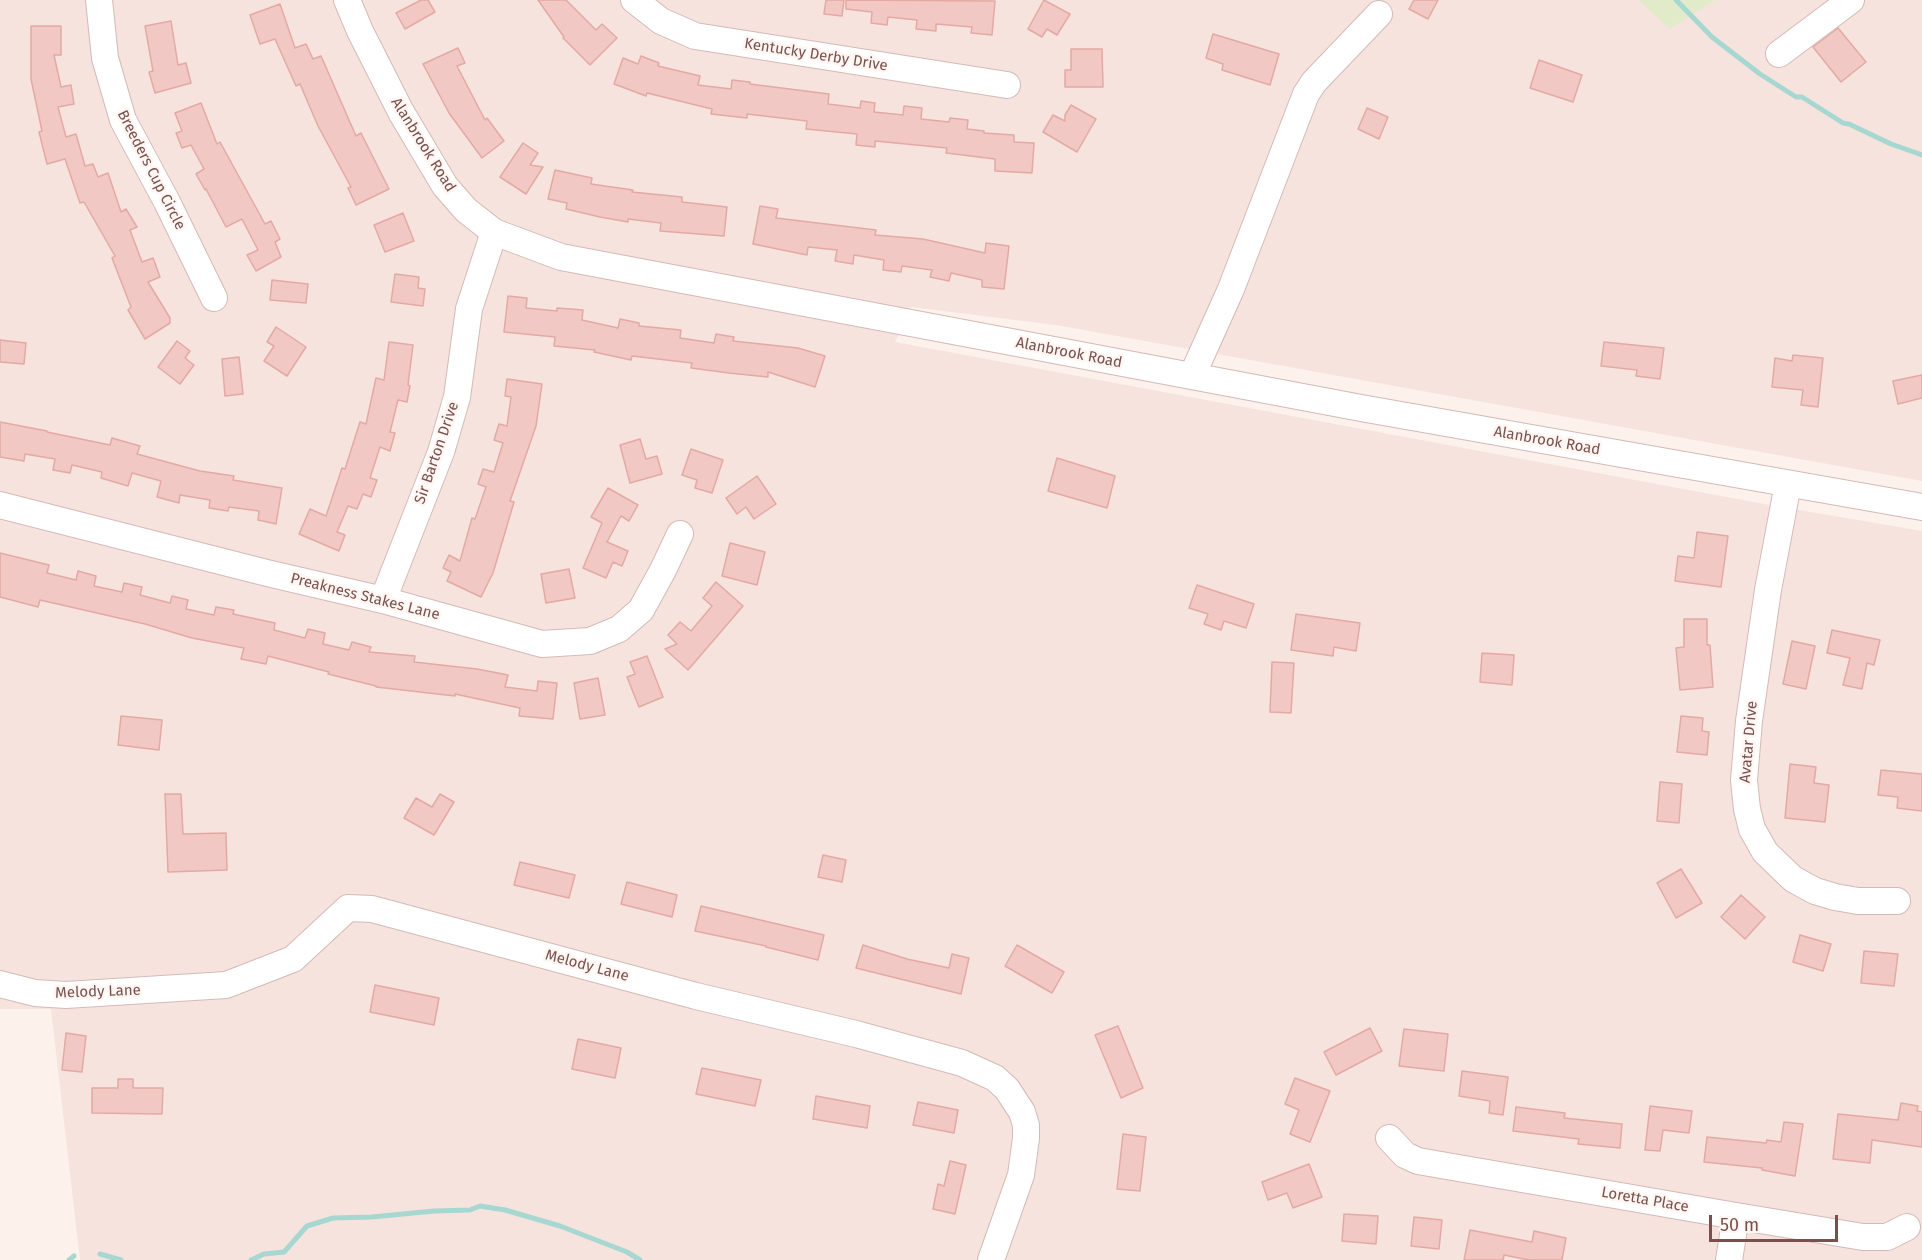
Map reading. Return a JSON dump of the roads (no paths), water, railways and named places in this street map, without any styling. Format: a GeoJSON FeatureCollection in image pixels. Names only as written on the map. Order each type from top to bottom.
{"type":"FeatureCollection","features":[{"type":"Feature","properties":{"kind":"street","name":"Breeders Cup Circle"},"geometry":{"type":"LineString","coordinates":[[99,0],[105,58],[123,120],[167,202],[214,298]]}},
{"type":"Feature","properties":{"kind":"street","name":"Alanbrook Road"},"geometry":{"type":"LineString","coordinates":[[347,0],[360,32],[401,112],[445,186],[466,210],[494,232],[561,257],[1192,376],[1922,507]]}},
{"type":"Feature","properties":{"kind":"street","name":"Kentucky Derby Drive"},"geometry":{"type":"LineString","coordinates":[[634,0],[661,21],[695,36],[1007,85]]}},
{"type":"Feature","properties":{"kind":"street"},"geometry":{"type":"LineString","coordinates":[[1779,54],[1851,0]]}},
{"type":"Feature","properties":{"kind":"street"},"geometry":{"type":"LineString","coordinates":[[1192,376],[1231,289],[1306,94],[1314,82],[1379,14]]}},
{"type":"Feature","properties":{"kind":"street","name":"Sir Barton Drive"},"geometry":{"type":"LineString","coordinates":[[383,600],[441,452],[457,397],[469,309],[494,232]]}},
{"type":"Feature","properties":{"kind":"street","name":"Avatar Drive"},"geometry":{"type":"LineString","coordinates":[[1788,484],[1768,590],[1749,721],[1744,780],[1752,829],[1765,852],[1793,879],[1815,891],[1858,901],[1897,901]]}},
{"type":"Feature","properties":{"kind":"street","name":"Preakness Stakes Lane"},"geometry":{"type":"LineString","coordinates":[[0,505],[383,600],[542,644],[591,641],[619,629],[641,610],[680,534]]}},
{"type":"Feature","properties":{"kind":"street","name":"Melody Lane"},"geometry":{"type":"LineString","coordinates":[[0,984],[34,993],[66,995],[226,985],[292,959],[348,908],[372,909],[696,996],[856,1034],[962,1063],[995,1078],[1007,1089],[1022,1112],[1026,1125],[1021,1175],[991,1260]]}},
{"type":"Feature","properties":{"kind":"street","name":"Loretta Place"},"geometry":{"type":"LineString","coordinates":[[1389,1138],[1405,1155],[1418,1161],[1736,1216],[1863,1237],[1887,1237],[1908,1227]]}},
{"type":"Feature","properties":{"kind":"street"},"geometry":{"type":"LineString","coordinates":[[1729,1260],[1736,1216]]}},
{"type":"Feature","properties":{"kind":"waterway"},"geometry":{"type":"LineString","coordinates":[[1676,0],[1712,37],[1760,74],[1796,97],[1802,97],[1843,123],[1922,155]]}},
{"type":"Feature","properties":{"kind":"waterway"},"geometry":{"type":"LineString","coordinates":[[251,1260],[264,1254],[284,1252],[307,1226],[333,1218],[470,1210],[480,1206],[505,1210],[560,1226],[627,1252],[640,1260]]}},
{"type":"Feature","properties":{"kind":"waterway"},"geometry":{"type":"LineString","coordinates":[[100,1254],[121,1260]]}},
{"type":"Feature","properties":{"kind":"waterway"},"geometry":{"type":"LineString","coordinates":[[69,1260],[74,1256]]}}]}
